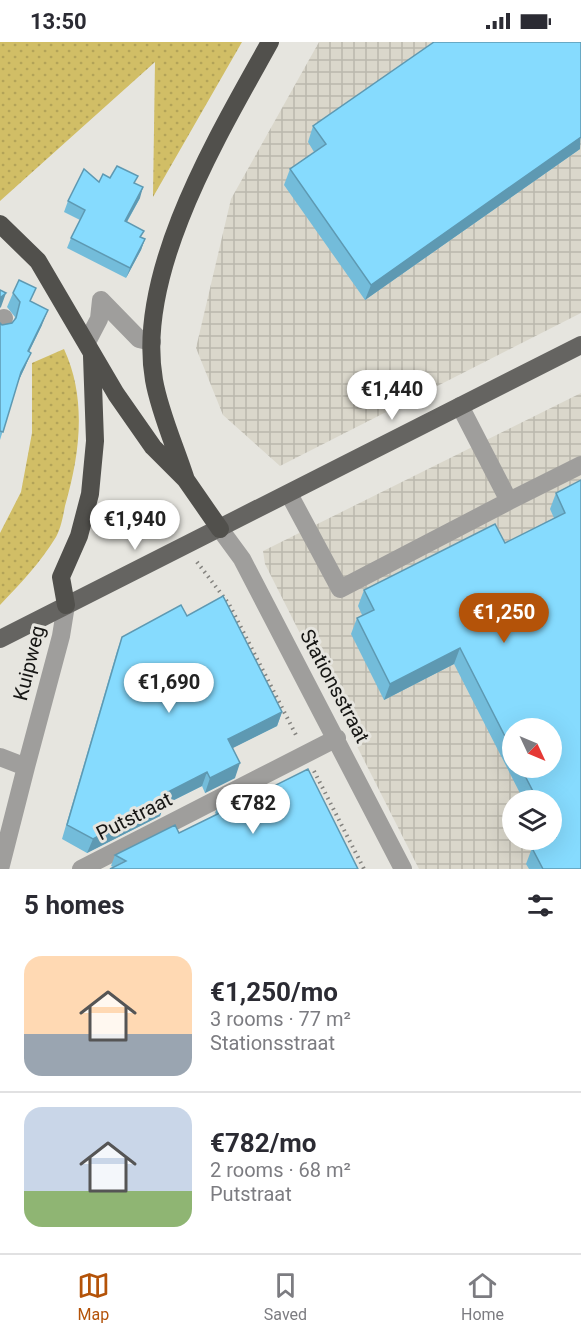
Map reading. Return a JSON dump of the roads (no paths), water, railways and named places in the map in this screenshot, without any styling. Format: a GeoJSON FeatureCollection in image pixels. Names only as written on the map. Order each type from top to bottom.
{"type":"FeatureCollection","features":[{"type":"Feature","properties":{"kind":"highway"},"geometry":{"type":"LineString","coordinates":[[186,480],[154,381],[152,342],[156,301],[165,262],[187,204],[228,117],[270,42]]}},
{"type":"Feature","properties":{"kind":"highway"},"geometry":{"type":"LineString","coordinates":[[0,224],[38,261],[116,394],[153,447],[186,480],[220,529]]}},
{"type":"Feature","properties":{"kind":"highway"},"geometry":{"type":"LineString","coordinates":[[66,605],[61,577],[82,526],[90,494],[94,452],[89,346]]}},
{"type":"Feature","properties":{"kind":"main road"},"geometry":{"type":"LineString","coordinates":[[0,639],[581,345]]}},
{"type":"Feature","properties":{"kind":"street"},"geometry":{"type":"LineString","coordinates":[[89,346],[99,319],[101,300],[139,339],[152,342]]}},
{"type":"Feature","properties":{"kind":"street"},"geometry":{"type":"LineString","coordinates":[[460,406],[509,501]]}},
{"type":"Feature","properties":{"kind":"street"},"geometry":{"type":"LineString","coordinates":[[289,494],[340,589],[581,465]]}},
{"type":"Feature","properties":{"kind":"street","name":"Stationsstraat"},"geometry":{"type":"LineString","coordinates":[[220,529],[242,559],[337,738],[403,869]]}},
{"type":"Feature","properties":{"kind":"street","name":"Kuipweg"},"geometry":{"type":"LineString","coordinates":[[5,868],[26,767],[61,636],[66,605]]}},
{"type":"Feature","properties":{"kind":"street","name":"Putstraat"},"geometry":{"type":"LineString","coordinates":[[81,869],[337,738]]}},
{"type":"Feature","properties":{"kind":"street"},"geometry":{"type":"LineString","coordinates":[[0,757],[26,767]]}}]}
